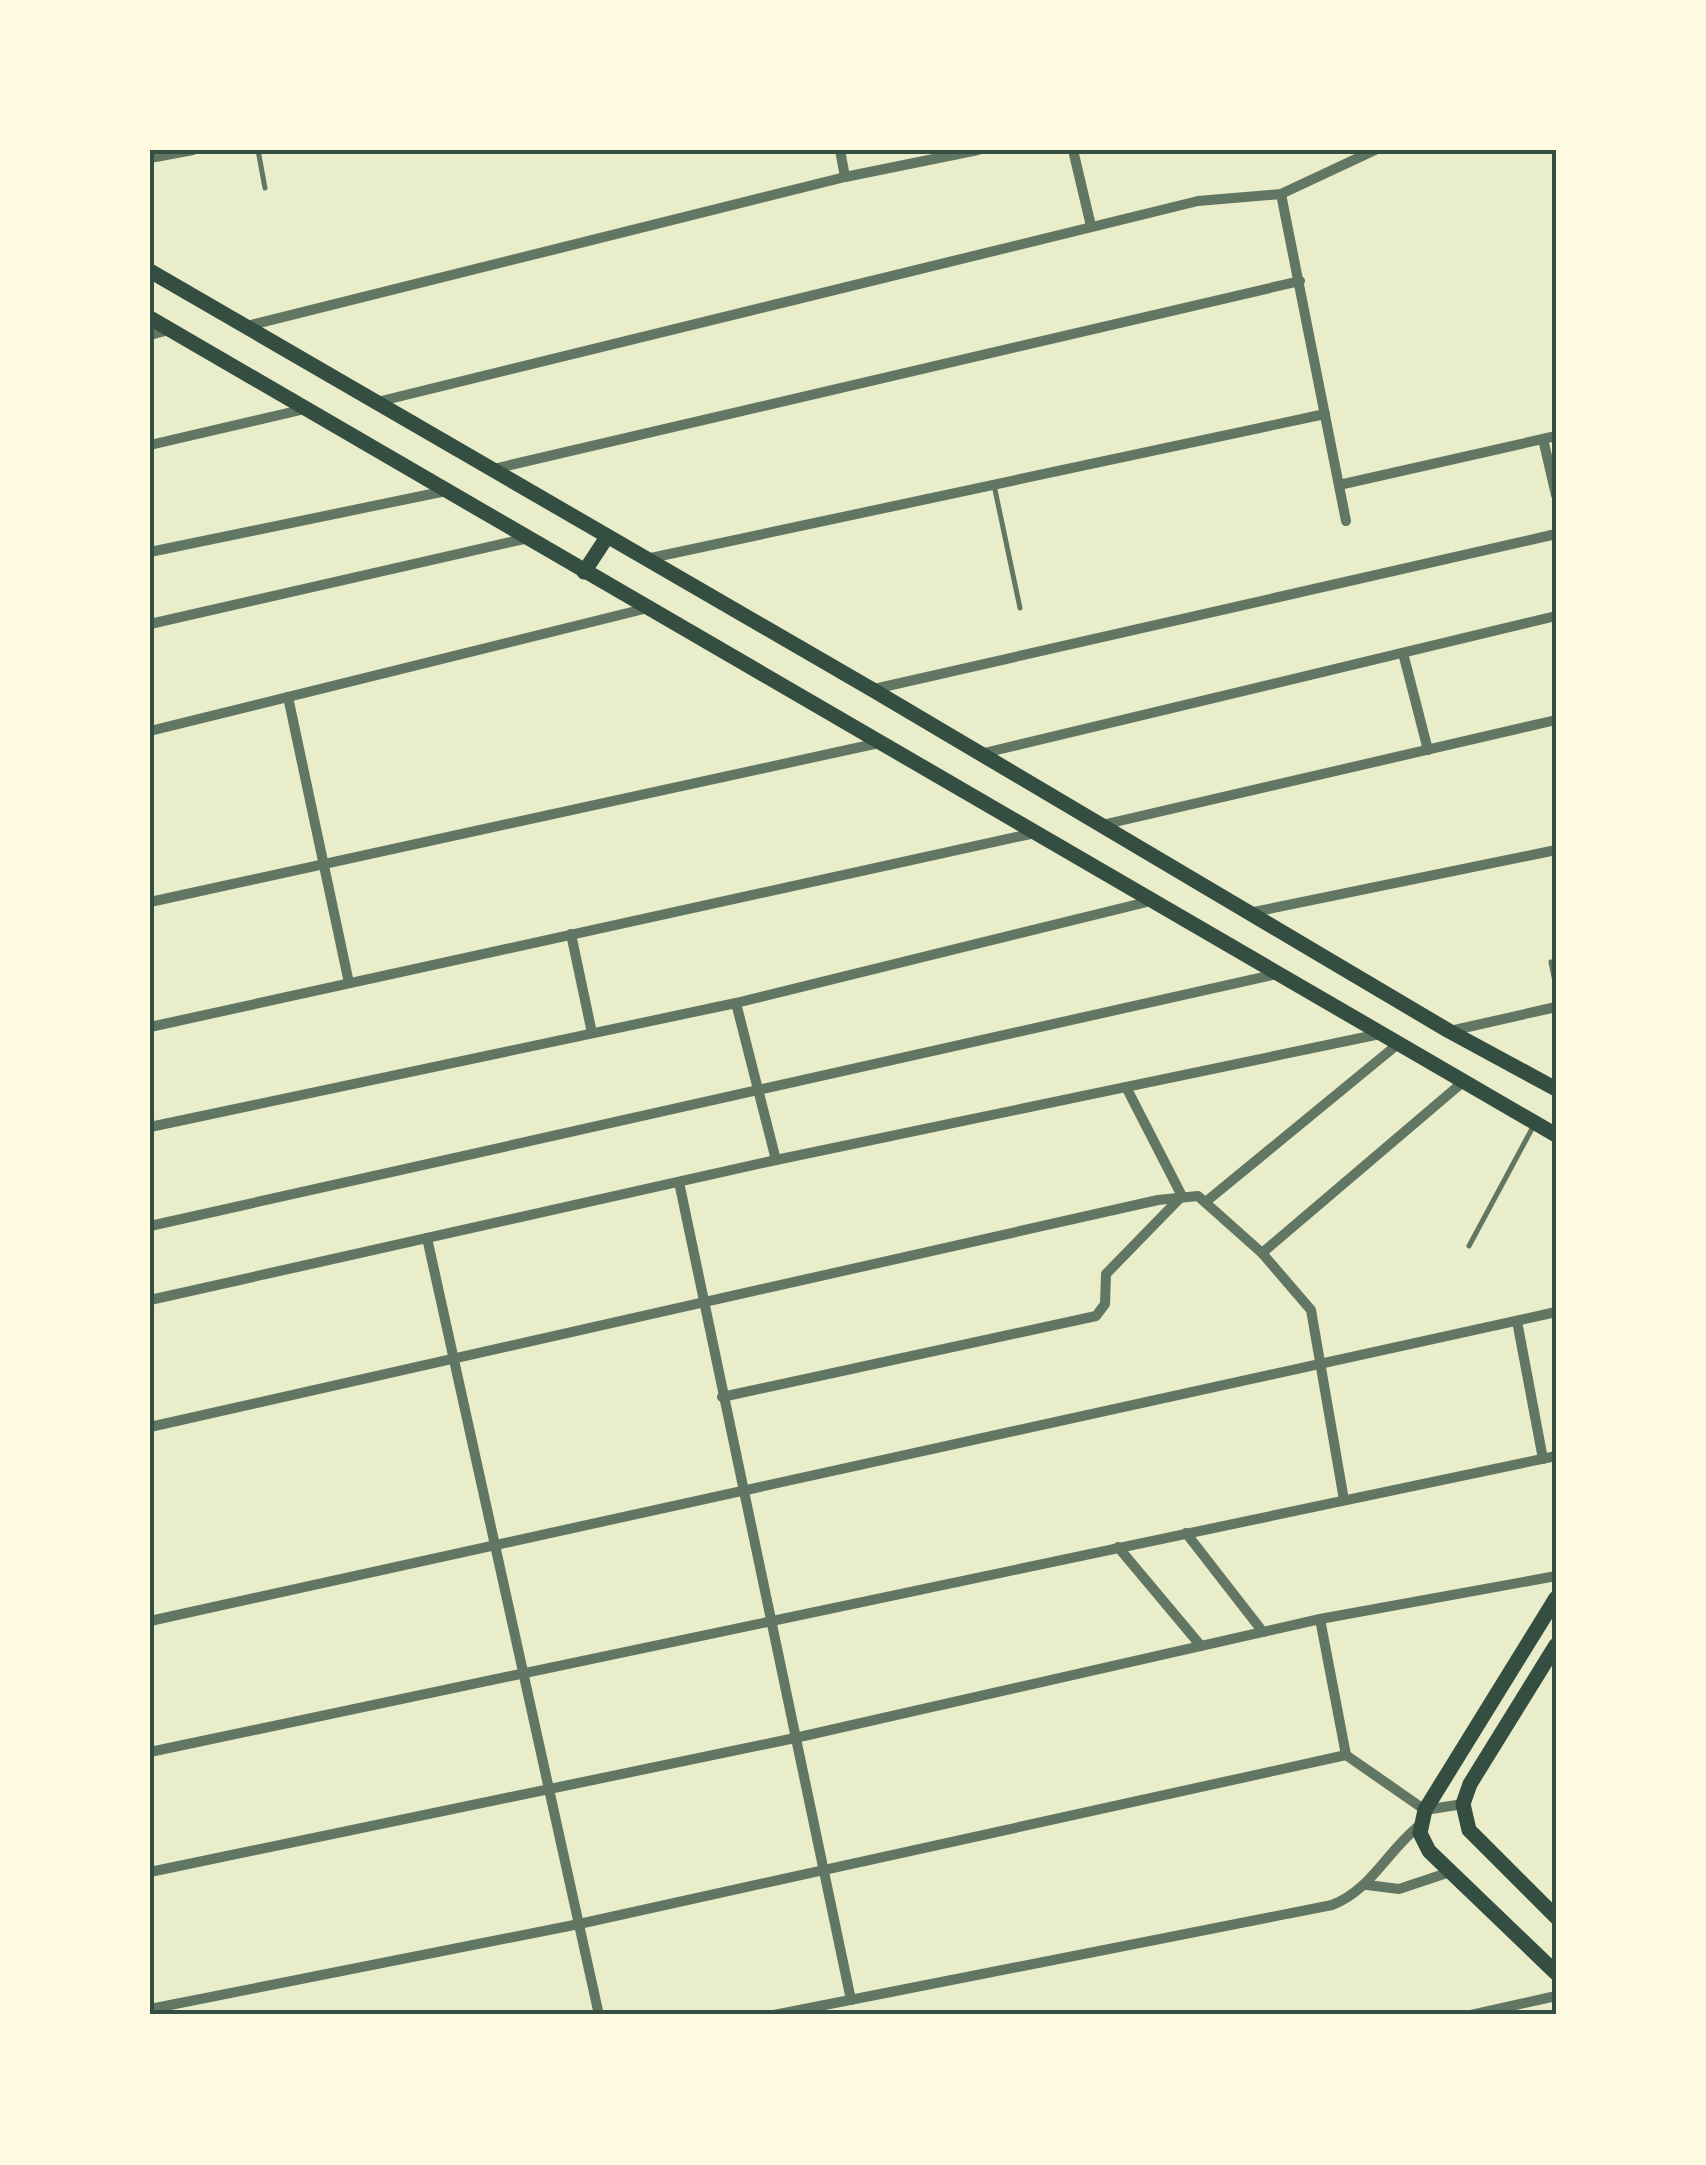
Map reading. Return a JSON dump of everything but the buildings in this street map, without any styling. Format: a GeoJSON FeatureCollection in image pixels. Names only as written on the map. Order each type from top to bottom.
{"type":"FeatureCollection","features":[{"type":"Feature","properties":{"kind":"main road"},"geometry":{"type":"LineString","coordinates":[[150,271],[241,328],[874,690],[1449,1031],[1556,1089]]}},
{"type":"Feature","properties":{"kind":"main road"},"geometry":{"type":"LineString","coordinates":[[150,318],[524,539],[1549,1129]]}},
{"type":"Feature","properties":{"kind":"main road"},"geometry":{"type":"LineString","coordinates":[[584,572],[607,537]]}},
{"type":"Feature","properties":{"kind":"main road"},"geometry":{"type":"LineString","coordinates":[[1556,1598],[1423,1818],[1424,1846],[1556,1972]]}},
{"type":"Feature","properties":{"kind":"main road"},"geometry":{"type":"LineString","coordinates":[[1556,1645],[1470,1784],[1464,1804],[1470,1830],[1556,1916]]}},
{"type":"Feature","properties":{"kind":"street"},"geometry":{"type":"LineString","coordinates":[[150,158],[193,150]]}},
{"type":"Feature","properties":{"kind":"street"},"geometry":{"type":"LineString","coordinates":[[840,150],[845,176]]}},
{"type":"Feature","properties":{"kind":"street"},"geometry":{"type":"LineString","coordinates":[[241,328],[845,176],[978,150]]}},
{"type":"Feature","properties":{"kind":"street"},"geometry":{"type":"LineString","coordinates":[[1073,150],[1091,226]]}},
{"type":"Feature","properties":{"kind":"street"},"geometry":{"type":"LineString","coordinates":[[376,402],[1198,201],[1281,194],[1375,150]]}},
{"type":"Feature","properties":{"kind":"street"},"geometry":{"type":"LineString","coordinates":[[1281,194],[1346,521]]}},
{"type":"Feature","properties":{"kind":"street"},"geometry":{"type":"LineString","coordinates":[[491,470],[1300,280]]}},
{"type":"Feature","properties":{"kind":"street"},"geometry":{"type":"LineString","coordinates":[[150,335],[170,330]]}},
{"type":"Feature","properties":{"kind":"street"},"geometry":{"type":"LineString","coordinates":[[150,444],[306,409]]}},
{"type":"Feature","properties":{"kind":"street"},"geometry":{"type":"LineString","coordinates":[[646,559],[1325,414]]}},
{"type":"Feature","properties":{"kind":"street"},"geometry":{"type":"LineString","coordinates":[[1338,484],[1556,436]]}},
{"type":"Feature","properties":{"kind":"street"},"geometry":{"type":"LineString","coordinates":[[1543,439],[1556,495]]}},
{"type":"Feature","properties":{"kind":"street"},"geometry":{"type":"LineString","coordinates":[[150,552],[446,491]]}},
{"type":"Feature","properties":{"kind":"street"},"geometry":{"type":"LineString","coordinates":[[874,690],[1556,534]]}},
{"type":"Feature","properties":{"kind":"street"},"geometry":{"type":"LineString","coordinates":[[150,624],[524,539]]}},
{"type":"Feature","properties":{"kind":"street"},"geometry":{"type":"LineString","coordinates":[[150,731],[648,608]]}},
{"type":"Feature","properties":{"kind":"street"},"geometry":{"type":"LineString","coordinates":[[980,754],[1556,616]]}},
{"type":"Feature","properties":{"kind":"street"},"geometry":{"type":"LineString","coordinates":[[1402,653],[1428,750]]}},
{"type":"Feature","properties":{"kind":"street"},"geometry":{"type":"LineString","coordinates":[[288,697],[350,983]]}},
{"type":"Feature","properties":{"kind":"street"},"geometry":{"type":"LineString","coordinates":[[1101,825],[1556,720]]}},
{"type":"Feature","properties":{"kind":"street"},"geometry":{"type":"LineString","coordinates":[[150,902],[879,743]]}},
{"type":"Feature","properties":{"kind":"street"},"geometry":{"type":"LineString","coordinates":[[150,1027],[1035,833]]}},
{"type":"Feature","properties":{"kind":"street"},"geometry":{"type":"LineString","coordinates":[[1248,913],[1556,850]]}},
{"type":"Feature","properties":{"kind":"street"},"geometry":{"type":"LineString","coordinates":[[150,1127],[736,1002],[1151,901]]}},
{"type":"Feature","properties":{"kind":"street"},"geometry":{"type":"LineString","coordinates":[[571,934],[592,1033]]}},
{"type":"Feature","properties":{"kind":"street"},"geometry":{"type":"LineString","coordinates":[[150,1226],[1277,974]]}},
{"type":"Feature","properties":{"kind":"street"},"geometry":{"type":"LineString","coordinates":[[736,1002],[776,1160]]}},
{"type":"Feature","properties":{"kind":"street"},"geometry":{"type":"LineString","coordinates":[[1449,1031],[1556,1007]]}},
{"type":"Feature","properties":{"kind":"street"},"geometry":{"type":"LineString","coordinates":[[150,1300],[776,1160],[1380,1034]]}},
{"type":"Feature","properties":{"kind":"street"},"geometry":{"type":"LineString","coordinates":[[1208,1200],[1398,1044]]}},
{"type":"Feature","properties":{"kind":"street"},"geometry":{"type":"LineString","coordinates":[[1262,1253],[1463,1082]]}},
{"type":"Feature","properties":{"kind":"street"},"geometry":{"type":"LineString","coordinates":[[1126,1087],[1182,1196]]}},
{"type":"Feature","properties":{"kind":"street"},"geometry":{"type":"LineString","coordinates":[[679,1182],[768,1620],[852,2000]]}},
{"type":"Feature","properties":{"kind":"street"},"geometry":{"type":"LineString","coordinates":[[722,1398],[1096,1316],[1106,1304],[1106,1274],[1182,1196]]}},
{"type":"Feature","properties":{"kind":"street"},"geometry":{"type":"LineString","coordinates":[[150,1427],[1182,1196],[1208,1200],[1312,1310],[1344,1500]]}},
{"type":"Feature","properties":{"kind":"street"},"geometry":{"type":"LineString","coordinates":[[426,1238],[598,2015]]}},
{"type":"Feature","properties":{"kind":"street"},"geometry":{"type":"LineString","coordinates":[[150,1621],[1556,1312]]}},
{"type":"Feature","properties":{"kind":"street"},"geometry":{"type":"LineString","coordinates":[[1517,1321],[1543,1459]]}},
{"type":"Feature","properties":{"kind":"street"},"geometry":{"type":"LineString","coordinates":[[150,1752],[1556,1456]]}},
{"type":"Feature","properties":{"kind":"street"},"geometry":{"type":"LineString","coordinates":[[1186,1533],[1263,1632]]}},
{"type":"Feature","properties":{"kind":"street"},"geometry":{"type":"LineString","coordinates":[[1118,1547],[1201,1646]]}},
{"type":"Feature","properties":{"kind":"street"},"geometry":{"type":"LineString","coordinates":[[150,1872],[796,1738],[1320,1620],[1556,1576]]}},
{"type":"Feature","properties":{"kind":"street"},"geometry":{"type":"LineString","coordinates":[[1320,1620],[1346,1754],[1423,1818]]}},
{"type":"Feature","properties":{"kind":"street"},"geometry":{"type":"LineString","coordinates":[[150,2009],[578,1924],[1346,1754]]}},
{"type":"Feature","properties":{"kind":"street"},"geometry":{"type":"LineString","coordinates":[[774,2015],[1332,1905],[1367,1885],[1423,1818],[1464,1804]]}},
{"type":"Feature","properties":{"kind":"street"},"geometry":{"type":"LineString","coordinates":[[1367,1885],[1399,1890],[1450,1872]]}},
{"type":"Feature","properties":{"kind":"street"},"geometry":{"type":"LineString","coordinates":[[1471,2015],[1556,1996]]}},
{"type":"Feature","properties":{"kind":"lane"},"geometry":{"type":"LineString","coordinates":[[258,150],[265,188]]}},
{"type":"Feature","properties":{"kind":"lane"},"geometry":{"type":"LineString","coordinates":[[994,485],[1020,608]]}},
{"type":"Feature","properties":{"kind":"lane"},"geometry":{"type":"LineString","coordinates":[[1551,962],[1556,987]]}},
{"type":"Feature","properties":{"kind":"lane"},"geometry":{"type":"LineString","coordinates":[[1469,1246],[1549,1129]]}}]}
